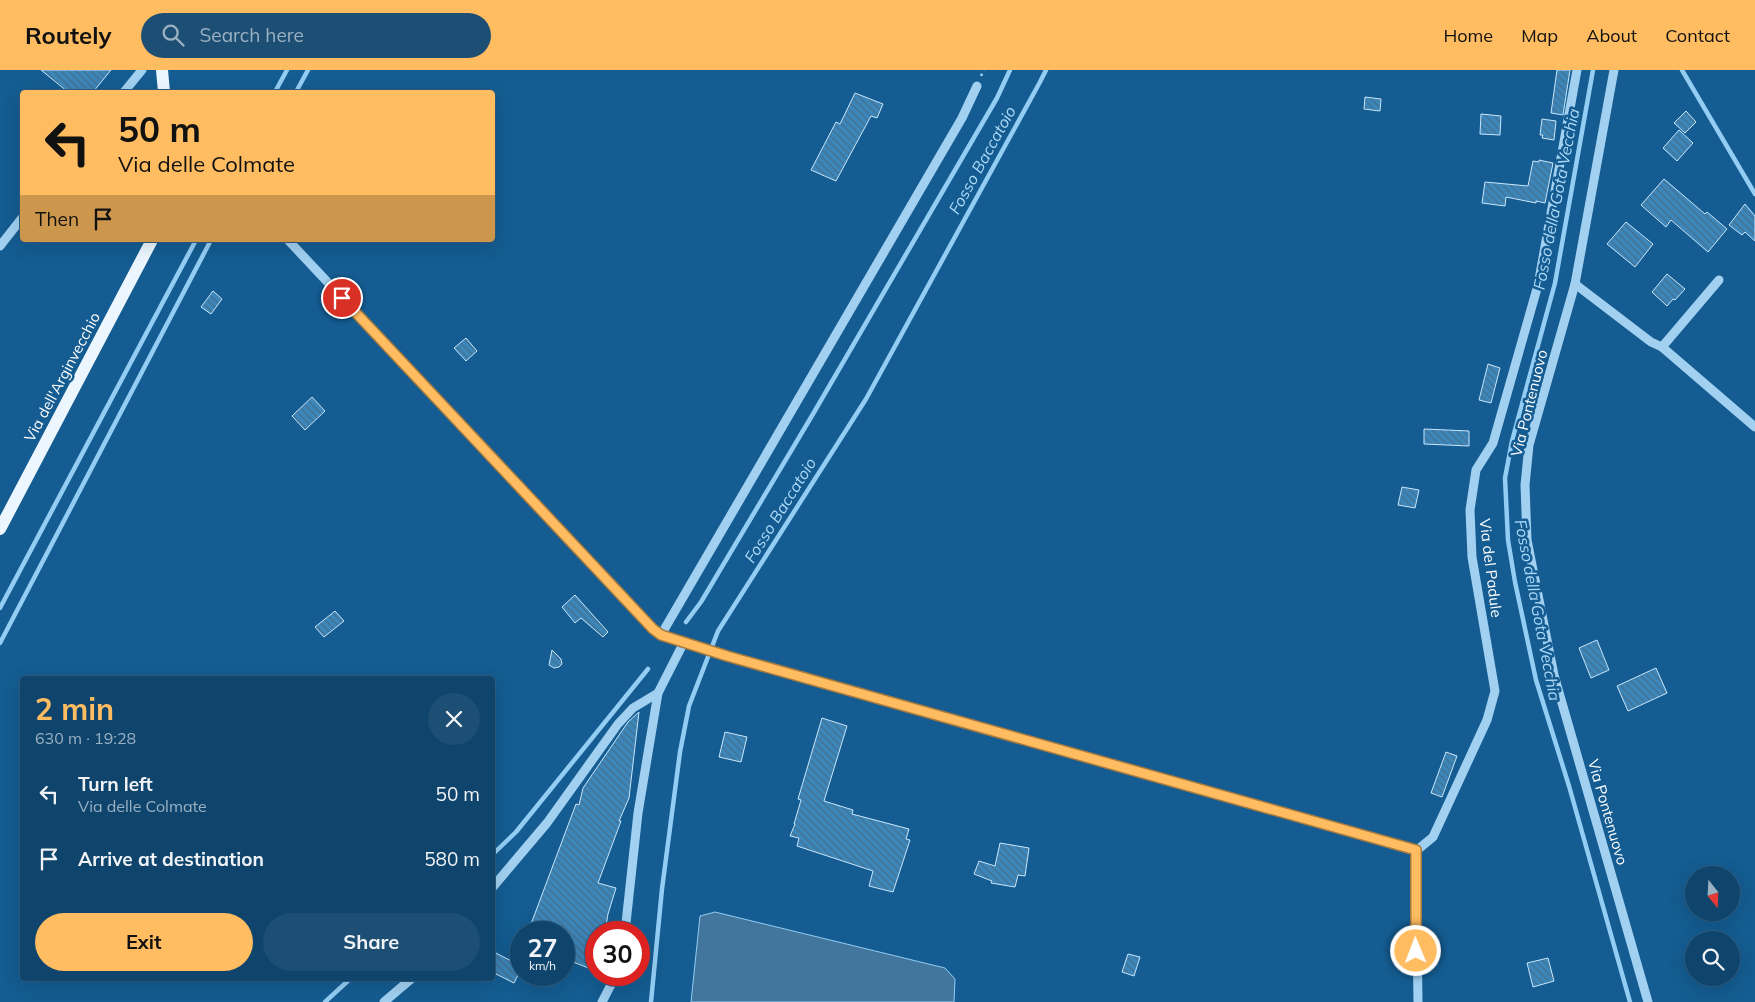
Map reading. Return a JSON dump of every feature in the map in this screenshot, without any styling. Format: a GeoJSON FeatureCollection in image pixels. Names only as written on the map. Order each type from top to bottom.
{"type":"FeatureCollection","features":[{"type":"Feature","properties":{"kind":"main road"},"geometry":{"type":"LineString","coordinates":[[162,70],[164,90]]}},
{"type":"Feature","properties":{"kind":"main road","name":"Via dell'Arginvecchio"},"geometry":{"type":"LineString","coordinates":[[0,530],[151,242]]}},
{"type":"Feature","properties":{"kind":"street","name":"Via del Padule"},"geometry":{"type":"LineString","coordinates":[[1416,850],[1433,837],[1487,720],[1495,691],[1472,558],[1470,510],[1476,470],[1493,443],[1538,285],[1577,70]]}},
{"type":"Feature","properties":{"kind":"street","name":"Via Pontenuovo"},"geometry":{"type":"LineString","coordinates":[[1614,70],[1575,284],[1529,445],[1525,484],[1527,540],[1554,675],[1648,1002]]}},
{"type":"Feature","properties":{"kind":"street"},"geometry":{"type":"LineString","coordinates":[[125,90],[137,72]]}},
{"type":"Feature","properties":{"kind":"street"},"geometry":{"type":"LineString","coordinates":[[661,635],[962,118],[977,86]]}},
{"type":"Feature","properties":{"kind":"street"},"geometry":{"type":"LineString","coordinates":[[0,246],[20,221]]}},
{"type":"Feature","properties":{"kind":"street"},"geometry":{"type":"LineString","coordinates":[[290,242],[661,635],[727,656],[1416,850],[1418,1002]]}},
{"type":"Feature","properties":{"kind":"street"},"geometry":{"type":"LineString","coordinates":[[1662,347],[1719,280]]}},
{"type":"Feature","properties":{"kind":"street"},"geometry":{"type":"LineString","coordinates":[[1575,284],[1650,342],[1662,347],[1755,427]]}},
{"type":"Feature","properties":{"kind":"street"},"geometry":{"type":"LineString","coordinates":[[626,921],[638,813],[658,693],[684,642]]}},
{"type":"Feature","properties":{"kind":"street"},"geometry":{"type":"LineString","coordinates":[[495,884],[547,823],[618,724],[633,708],[658,693]]}},
{"type":"Feature","properties":{"kind":"street"},"geometry":{"type":"LineString","coordinates":[[384,1002],[409,981]]}},
{"type":"Feature","properties":{"kind":"street"},"geometry":{"type":"LineString","coordinates":[[602,1002],[610,986]]}},
{"type":"Feature","properties":{"kind":"water"},"geometry":{"type":"Polygon","coordinates":[[[715,912],[945,968],[955,979],[954,1002],[691,1002],[700,916],[715,912]]]}},
{"type":"Feature","properties":{"kind":"building"},"geometry":{"type":"Polygon","coordinates":[[[41,70],[111,70],[95,90],[66,90],[41,70]]]}},
{"type":"Feature","properties":{"kind":"building"},"geometry":{"type":"Polygon","coordinates":[[[1557,70],[1570,70],[1563,115],[1551,113],[1557,70]]]}},
{"type":"Feature","properties":{"kind":"building"},"geometry":{"type":"Polygon","coordinates":[[[855,93],[883,104],[877,118],[871,116],[836,181],[811,170],[836,122],[840,124],[855,93]]]}},
{"type":"Feature","properties":{"kind":"building"},"geometry":{"type":"Polygon","coordinates":[[[1365,97],[1381,99],[1380,111],[1364,109],[1365,97]]]}},
{"type":"Feature","properties":{"kind":"building"},"geometry":{"type":"Polygon","coordinates":[[[1686,111],[1696,122],[1685,133],[1674,123],[1686,111]]]}},
{"type":"Feature","properties":{"kind":"building"},"geometry":{"type":"Polygon","coordinates":[[[1481,114],[1501,116],[1500,135],[1480,134],[1481,114]]]}},
{"type":"Feature","properties":{"kind":"building"},"geometry":{"type":"Polygon","coordinates":[[[1542,119],[1556,121],[1554,140],[1542,138],[1543,135],[1540,135],[1542,119]]]}},
{"type":"Feature","properties":{"kind":"building"},"geometry":{"type":"Polygon","coordinates":[[[1679,130],[1693,143],[1677,161],[1663,148],[1679,130]]]}},
{"type":"Feature","properties":{"kind":"building"},"geometry":{"type":"Polygon","coordinates":[[[1539,160],[1553,163],[1545,203],[1506,197],[1505,206],[1482,203],[1485,182],[1528,186],[1533,161],[1539,162],[1539,160]]]}},
{"type":"Feature","properties":{"kind":"building"},"geometry":{"type":"Polygon","coordinates":[[[1664,179],[1705,214],[1707,212],[1727,229],[1708,252],[1671,220],[1666,227],[1641,205],[1664,179]]]}},
{"type":"Feature","properties":{"kind":"building"},"geometry":{"type":"Polygon","coordinates":[[[1745,204],[1755,216],[1755,241],[1745,232],[1742,235],[1729,225],[1745,204]]]}},
{"type":"Feature","properties":{"kind":"building"},"geometry":{"type":"Polygon","coordinates":[[[1626,222],[1653,244],[1635,267],[1607,244],[1626,222]]]}},
{"type":"Feature","properties":{"kind":"building"},"geometry":{"type":"Polygon","coordinates":[[[1667,274],[1685,289],[1667,306],[1652,292],[1667,274]]]}},
{"type":"Feature","properties":{"kind":"building"},"geometry":{"type":"Polygon","coordinates":[[[213,291],[222,299],[211,314],[201,307],[213,291]]]}},
{"type":"Feature","properties":{"kind":"building"},"geometry":{"type":"Polygon","coordinates":[[[466,338],[477,351],[466,361],[454,348],[466,338]]]}},
{"type":"Feature","properties":{"kind":"building"},"geometry":{"type":"Polygon","coordinates":[[[1488,364],[1500,368],[1491,403],[1479,400],[1488,364]]]}},
{"type":"Feature","properties":{"kind":"building"},"geometry":{"type":"Polygon","coordinates":[[[312,397],[325,411],[305,430],[292,416],[312,397]]]}},
{"type":"Feature","properties":{"kind":"building"},"geometry":{"type":"Polygon","coordinates":[[[1424,429],[1469,431],[1469,446],[1424,444],[1424,429]]]}},
{"type":"Feature","properties":{"kind":"building"},"geometry":{"type":"Polygon","coordinates":[[[1402,487],[1419,490],[1415,508],[1398,505],[1402,487]]]}},
{"type":"Feature","properties":{"kind":"building"},"geometry":{"type":"Polygon","coordinates":[[[575,595],[608,632],[603,637],[581,618],[575,623],[562,607],[575,595]]]}},
{"type":"Feature","properties":{"kind":"building"},"geometry":{"type":"Polygon","coordinates":[[[335,611],[344,621],[324,637],[315,627],[335,611]]]}},
{"type":"Feature","properties":{"kind":"building"},"geometry":{"type":"Polygon","coordinates":[[[1597,640],[1609,670],[1591,678],[1579,648],[1597,640]]]}},
{"type":"Feature","properties":{"kind":"building"},"geometry":{"type":"Polygon","coordinates":[[[552,650],[561,659],[562,664],[559,667],[554,668],[549,665],[552,650]]]}},
{"type":"Feature","properties":{"kind":"building"},"geometry":{"type":"Polygon","coordinates":[[[1656,668],[1667,693],[1628,711],[1617,686],[1656,668]]]}},
{"type":"Feature","properties":{"kind":"building"},"geometry":{"type":"Polygon","coordinates":[[[639,712],[629,798],[619,821],[621,821],[598,883],[616,888],[607,921],[585,921],[585,967],[575,963],[575,921],[532,921],[576,804],[579,805],[583,788],[628,722],[639,712]]]}},
{"type":"Feature","properties":{"kind":"building"},"geometry":{"type":"Polygon","coordinates":[[[822,718],[847,726],[824,801],[853,810],[852,814],[909,829],[906,839],[910,840],[893,892],[869,886],[873,871],[797,846],[799,838],[790,836],[801,800],[798,799],[822,718]]]}},
{"type":"Feature","properties":{"kind":"building"},"geometry":{"type":"Polygon","coordinates":[[[725,732],[747,737],[741,762],[719,757],[725,732]]]}},
{"type":"Feature","properties":{"kind":"building"},"geometry":{"type":"Polygon","coordinates":[[[1446,752],[1457,756],[1442,797],[1431,793],[1446,752]]]}},
{"type":"Feature","properties":{"kind":"building"},"geometry":{"type":"Polygon","coordinates":[[[1000,843],[1029,848],[1025,876],[1018,875],[1015,887],[991,883],[992,881],[974,874],[979,861],[995,866],[1000,843]]]}},
{"type":"Feature","properties":{"kind":"building"},"geometry":{"type":"Polygon","coordinates":[[[495,953],[510,960],[510,981],[495,974],[495,953]]]}},
{"type":"Feature","properties":{"kind":"building"},"geometry":{"type":"Polygon","coordinates":[[[1128,954],[1140,957],[1134,976],[1122,972],[1128,954]]]}},
{"type":"Feature","properties":{"kind":"building"},"geometry":{"type":"Polygon","coordinates":[[[1548,958],[1554,981],[1533,987],[1527,963],[1548,958]]]}},
{"type":"Feature","properties":{"kind":"waterway"},"geometry":{"type":"LineString","coordinates":[[276,90],[287,70]]}},
{"type":"Feature","properties":{"kind":"waterway"},"geometry":{"type":"LineString","coordinates":[[297,90],[308,70]]}},
{"type":"Feature","properties":{"kind":"waterway"},"geometry":{"type":"LineString","coordinates":[[686,622],[701,602],[813,414],[997,98],[1010,70]]}},
{"type":"Feature","properties":{"kind":"waterway","name":"Fosso Baccatoio"},"geometry":{"type":"LineString","coordinates":[[651,1002],[662,889],[680,752],[689,706],[718,631],[866,399],[1046,70]]}},
{"type":"Feature","properties":{"kind":"waterway","name":"Fosso della Gota Vecchia"},"geometry":{"type":"LineString","coordinates":[[1593,70],[1555,283],[1512,441],[1505,478],[1508,540],[1536,680],[1569,786],[1630,1002]]}},
{"type":"Feature","properties":{"kind":"waterway"},"geometry":{"type":"LineString","coordinates":[[1682,70],[1755,194]]}},
{"type":"Feature","properties":{"kind":"waterway"},"geometry":{"type":"LineString","coordinates":[[0,608],[195,242]]}},
{"type":"Feature","properties":{"kind":"waterway"},"geometry":{"type":"LineString","coordinates":[[0,643],[210,242]]}},
{"type":"Feature","properties":{"kind":"waterway"},"geometry":{"type":"LineString","coordinates":[[495,852],[516,832],[648,669]]}},
{"type":"Feature","properties":{"kind":"waterway"},"geometry":{"type":"LineString","coordinates":[[325,1002],[348,981]]}},
{"type":"Feature","properties":{"kind":"route"},"geometry":{"type":"LineString","coordinates":[[342,298],[653,629],[661,635],[727,656],[1416,850],[1416,951]]}}]}
